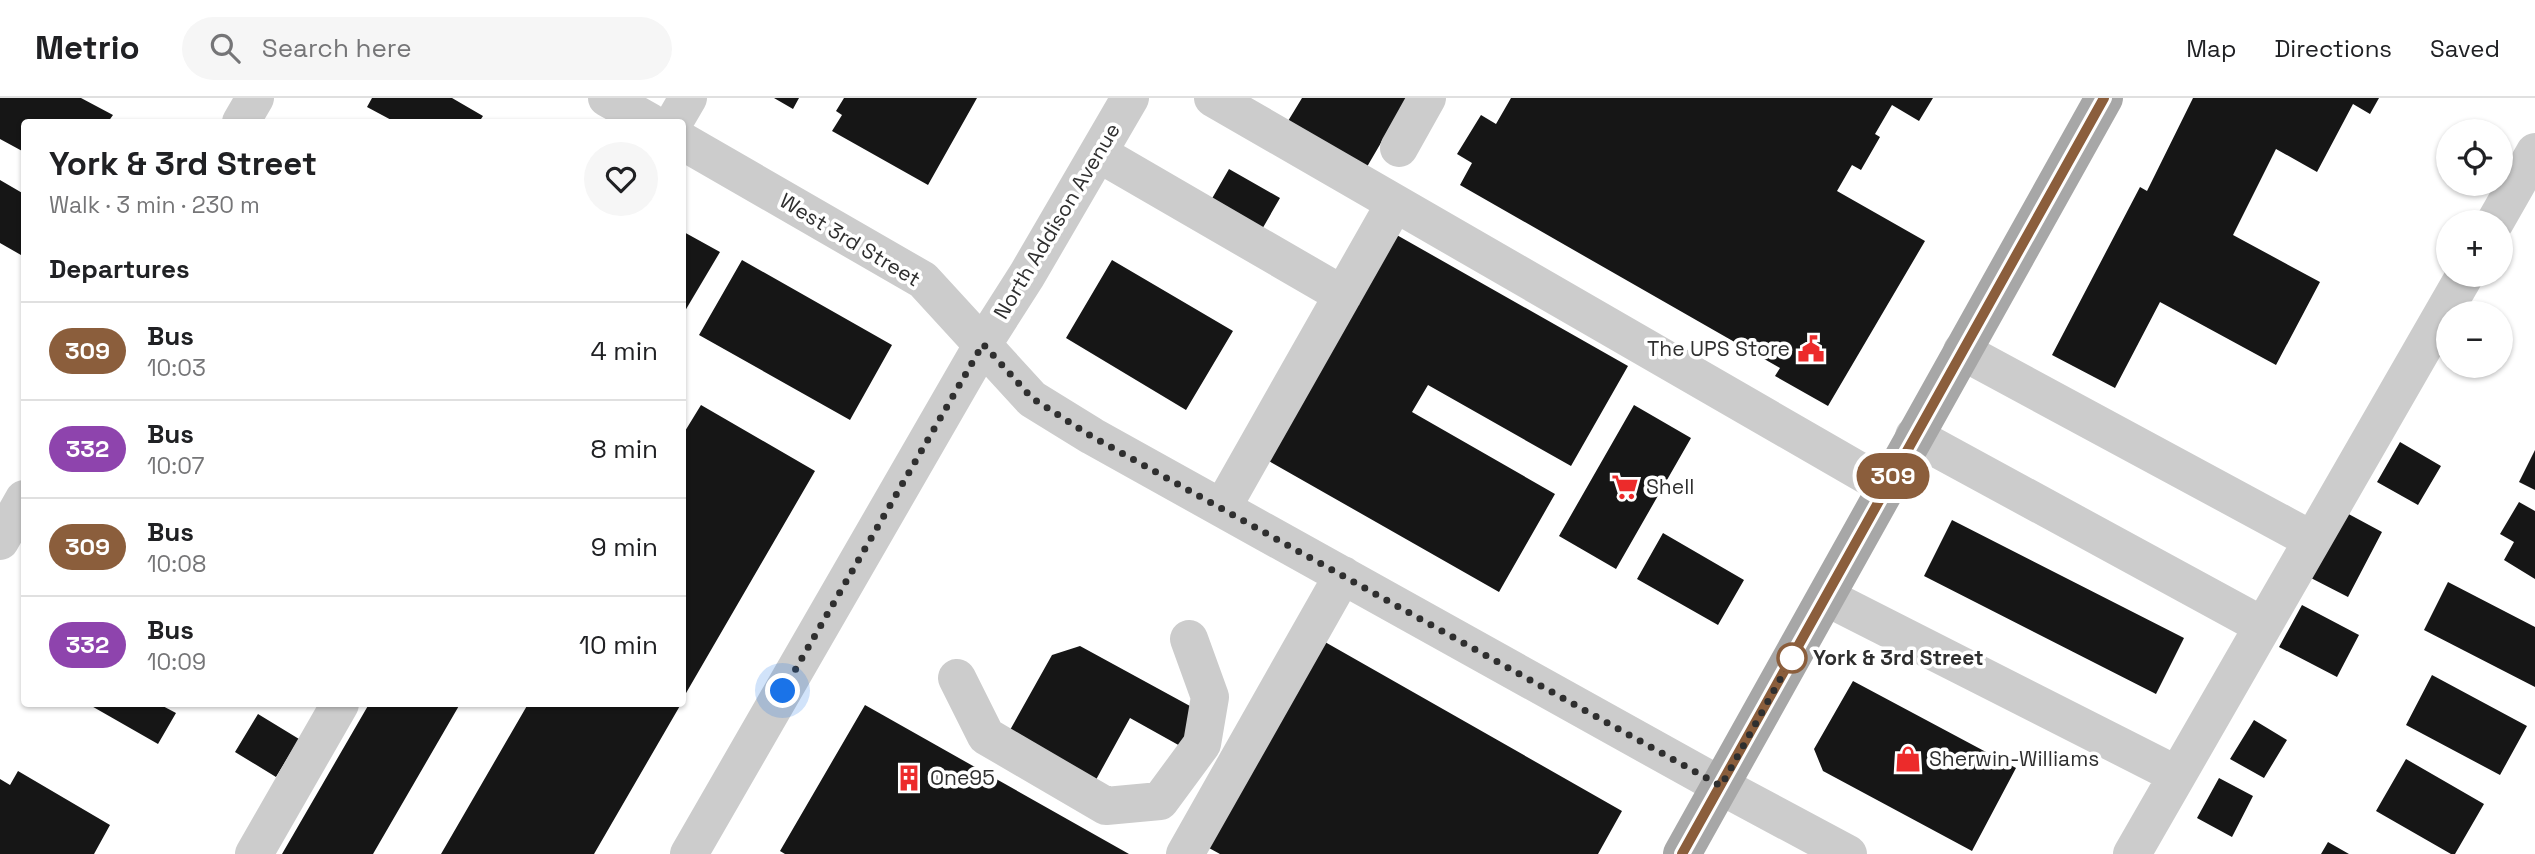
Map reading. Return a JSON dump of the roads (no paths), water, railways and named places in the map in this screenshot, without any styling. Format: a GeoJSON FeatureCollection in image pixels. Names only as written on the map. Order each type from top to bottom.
{"type":"FeatureCollection","features":[{"type":"Feature","properties":{"kind":"main road"},"geometry":{"type":"LineString","coordinates":[[1682,854],[2104,98]]}},
{"type":"Feature","properties":{"kind":"street"},"geometry":{"type":"LineString","coordinates":[[243,119],[255,98]]}},
{"type":"Feature","properties":{"kind":"street"},"geometry":{"type":"LineString","coordinates":[[607,98],[645,119]]}},
{"type":"Feature","properties":{"kind":"street"},"geometry":{"type":"LineString","coordinates":[[676,119],[688,98]]}},
{"type":"Feature","properties":{"kind":"street","name":"North Addison Avenue"},"geometry":{"type":"LineString","coordinates":[[689,854],[983,344],[1027,275],[1130,98]]}},
{"type":"Feature","properties":{"kind":"street"},"geometry":{"type":"LineString","coordinates":[[1213,98],[1887,487]]}},
{"type":"Feature","properties":{"kind":"street"},"geometry":{"type":"LineString","coordinates":[[1399,148],[1427,98]]}},
{"type":"Feature","properties":{"kind":"street","name":"West 3rd Street"},"geometry":{"type":"LineString","coordinates":[[686,143],[923,280],[1032,398],[1091,436],[1721,786],[1849,854]]}},
{"type":"Feature","properties":{"kind":"street"},"geometry":{"type":"LineString","coordinates":[[2502,210],[2535,152]]}},
{"type":"Feature","properties":{"kind":"street"},"geometry":{"type":"LineString","coordinates":[[1098,153],[1343,295]]}},
{"type":"Feature","properties":{"kind":"street"},"geometry":{"type":"LineString","coordinates":[[1222,508],[1395,203]]}},
{"type":"Feature","properties":{"kind":"street"},"geometry":{"type":"LineString","coordinates":[[2132,854],[2458,287]]}},
{"type":"Feature","properties":{"kind":"street"},"geometry":{"type":"LineString","coordinates":[[1962,351],[2312,540]]}},
{"type":"Feature","properties":{"kind":"street"},"geometry":{"type":"LineString","coordinates":[[1914,436],[2263,626]]}},
{"type":"Feature","properties":{"kind":"street"},"geometry":{"type":"LineString","coordinates":[[0,541],[21,504]]}},
{"type":"Feature","properties":{"kind":"street"},"geometry":{"type":"LineString","coordinates":[[1185,854],[1343,575]]}},
{"type":"Feature","properties":{"kind":"street"},"geometry":{"type":"LineString","coordinates":[[1826,597],[2177,775]]}},
{"type":"Feature","properties":{"kind":"street"},"geometry":{"type":"LineString","coordinates":[[957,678],[986,736],[1105,806],[1160,801],[1202,744],[1210,697],[1189,639]]}},
{"type":"Feature","properties":{"kind":"street"},"geometry":{"type":"LineString","coordinates":[[254,854],[338,707]]}},
{"type":"Feature","properties":{"kind":"place","name":"The UPS Store"},"geometry":{"type":"Point","coordinates":[1811,349]}},
{"type":"Feature","properties":{"kind":"place","name":"Shell"},"geometry":{"type":"Point","coordinates":[1625,487]}},
{"type":"Feature","properties":{"kind":"place","name":"York & 3rd Street"},"geometry":{"type":"Point","coordinates":[1792,658]}},
{"type":"Feature","properties":{"kind":"place","name":"Sherwin-Williams"},"geometry":{"type":"Point","coordinates":[1908,759]}},
{"type":"Feature","properties":{"kind":"place","name":"One95"},"geometry":{"type":"Point","coordinates":[909,778]}}]}
